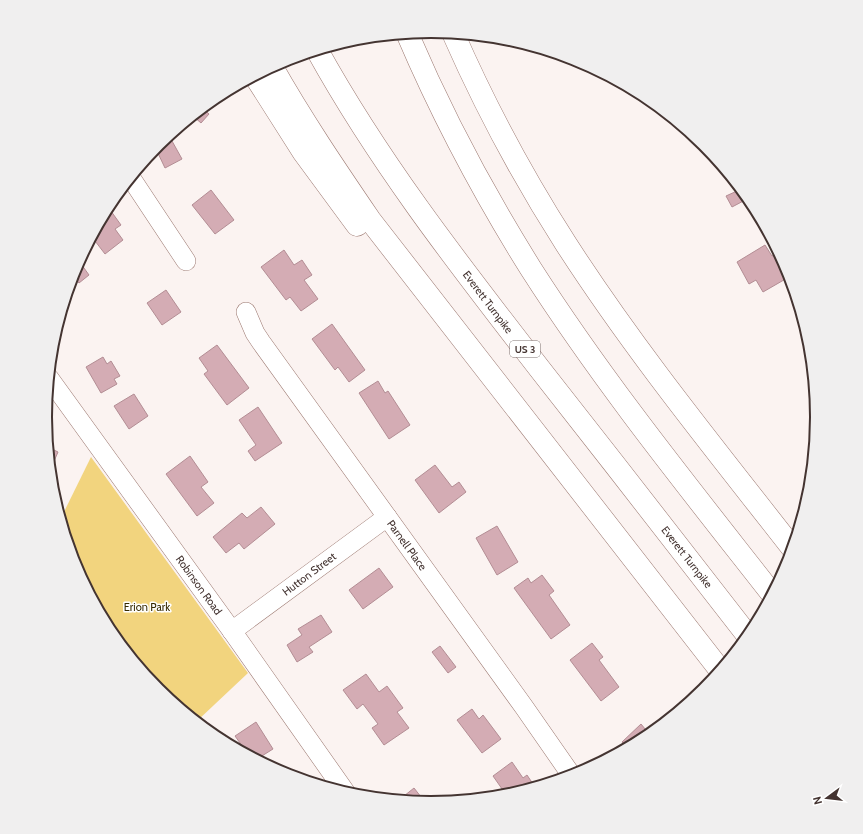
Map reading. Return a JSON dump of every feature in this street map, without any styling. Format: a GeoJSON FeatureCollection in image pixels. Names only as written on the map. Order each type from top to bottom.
{"type":"FeatureCollection","features":[{"type":"Feature","properties":{"kind":"highway"},"geometry":{"type":"LineString","coordinates":[[408,39],[442,111],[470,165],[500,218],[548,295],[640,424],[769,590]]}},
{"type":"Feature","properties":{"kind":"highway"},"geometry":{"type":"LineString","coordinates":[[456,39],[516,162],[570,249],[647,361],[789,543]]}},
{"type":"Feature","properties":{"kind":"highway","name":"Everett Turnpike"},"geometry":{"type":"LineString","coordinates":[[320,55],[360,123],[428,222],[501,319],[744,631]]}},
{"type":"Feature","properties":{"kind":"highway"},"geometry":{"type":"LineString","coordinates":[[275,72],[335,170],[370,220],[537,437],[717,666]]}},
{"type":"Feature","properties":{"kind":"highway"},"geometry":{"type":"LineString","coordinates":[[258,80],[304,153],[349,216],[378,252],[537,437]]}},
{"type":"Feature","properties":{"kind":"street"},"geometry":{"type":"LineString","coordinates":[[134,182],[186,261]]}},
{"type":"Feature","properties":{"kind":"street","name":"Parnell Place"},"geometry":{"type":"LineString","coordinates":[[246,312],[261,342],[568,770]]}},
{"type":"Feature","properties":{"kind":"street","name":"Robinson Road"},"geometry":{"type":"LineString","coordinates":[[54,385],[232,631],[340,785]]}},
{"type":"Feature","properties":{"kind":"street","name":"Hutton Street"},"geometry":{"type":"LineString","coordinates":[[232,631],[387,517]]}},
{"type":"Feature","properties":{"kind":"green space","name":"Erion Park"},"geometry":{"type":"Polygon","coordinates":[[[91,457],[248,673],[201,718],[164,685],[147,667],[116,628],[81,562],[64,511],[91,457]]]}},
{"type":"Feature","properties":{"kind":"building"},"geometry":{"type":"Polygon","coordinates":[[[207,112],[209,114],[201,123],[197,119],[207,112]]]}},
{"type":"Feature","properties":{"kind":"building"},"geometry":{"type":"Polygon","coordinates":[[[172,141],[182,159],[165,168],[159,155],[172,141]]]}},
{"type":"Feature","properties":{"kind":"building"},"geometry":{"type":"Polygon","coordinates":[[[211,190],[234,220],[215,234],[192,205],[211,190]]]}},
{"type":"Feature","properties":{"kind":"building"},"geometry":{"type":"Polygon","coordinates":[[[736,191],[743,201],[732,207],[726,196],[736,191]]]}},
{"type":"Feature","properties":{"kind":"building"},"geometry":{"type":"Polygon","coordinates":[[[112,213],[121,225],[115,229],[123,240],[105,254],[96,242],[112,213]]]}},
{"type":"Feature","properties":{"kind":"building"},"geometry":{"type":"Polygon","coordinates":[[[765,245],[772,256],[774,255],[785,280],[763,292],[756,280],[749,284],[737,262],[765,245]]]}},
{"type":"Feature","properties":{"kind":"building"},"geometry":{"type":"Polygon","coordinates":[[[284,250],[294,265],[302,260],[312,275],[304,280],[318,299],[301,311],[290,297],[286,300],[261,267],[284,250]]]}},
{"type":"Feature","properties":{"kind":"building"},"geometry":{"type":"Polygon","coordinates":[[[83,267],[89,275],[79,283],[78,281],[83,267]]]}},
{"type":"Feature","properties":{"kind":"building"},"geometry":{"type":"Polygon","coordinates":[[[166,290],[181,312],[162,325],[147,303],[166,290]]]}},
{"type":"Feature","properties":{"kind":"building"},"geometry":{"type":"Polygon","coordinates":[[[332,324],[365,370],[349,382],[338,367],[335,370],[312,339],[332,324]]]}},
{"type":"Feature","properties":{"kind":"building"},"geometry":{"type":"Polygon","coordinates":[[[217,345],[249,388],[227,405],[204,374],[208,371],[199,358],[217,345]]]}},
{"type":"Feature","properties":{"kind":"building"},"geometry":{"type":"Polygon","coordinates":[[[103,357],[107,364],[111,361],[120,376],[114,379],[117,384],[101,393],[86,367],[103,357]]]}},
{"type":"Feature","properties":{"kind":"building"},"geometry":{"type":"Polygon","coordinates":[[[378,381],[385,393],[388,391],[410,425],[389,439],[359,393],[378,381]]]}},
{"type":"Feature","properties":{"kind":"building"},"geometry":{"type":"Polygon","coordinates":[[[134,394],[148,416],[129,429],[114,406],[134,394]]]}},
{"type":"Feature","properties":{"kind":"building"},"geometry":{"type":"Polygon","coordinates":[[[258,407],[282,443],[255,461],[248,451],[256,445],[239,420],[258,407]]]}},
{"type":"Feature","properties":{"kind":"building"},"geometry":{"type":"Polygon","coordinates":[[[54,450],[58,452],[55,459],[54,450]]]}},
{"type":"Feature","properties":{"kind":"building"},"geometry":{"type":"Polygon","coordinates":[[[190,456],[208,482],[201,487],[214,503],[197,516],[166,474],[190,456]]]}},
{"type":"Feature","properties":{"kind":"building"},"geometry":{"type":"Polygon","coordinates":[[[435,465],[452,487],[459,482],[466,492],[439,513],[415,480],[435,465]]]}},
{"type":"Feature","properties":{"kind":"building"},"geometry":{"type":"Polygon","coordinates":[[[261,507],[275,524],[244,549],[239,543],[226,553],[213,537],[242,513],[247,518],[261,507]]]}},
{"type":"Feature","properties":{"kind":"building"},"geometry":{"type":"Polygon","coordinates":[[[497,526],[518,562],[497,575],[476,538],[497,526]]]}},
{"type":"Feature","properties":{"kind":"building"},"geometry":{"type":"Polygon","coordinates":[[[379,568],[393,587],[363,609],[349,590],[379,568]]]}},
{"type":"Feature","properties":{"kind":"building"},"geometry":{"type":"Polygon","coordinates":[[[542,575],[554,591],[549,595],[570,625],[551,639],[514,588],[528,578],[531,583],[542,575]]]}},
{"type":"Feature","properties":{"kind":"building"},"geometry":{"type":"Polygon","coordinates":[[[321,615],[332,632],[309,647],[313,652],[297,662],[287,645],[302,635],[298,629],[321,615]]]}},
{"type":"Feature","properties":{"kind":"building"},"geometry":{"type":"Polygon","coordinates":[[[592,643],[603,657],[599,660],[619,687],[601,701],[570,660],[592,643]]]}},
{"type":"Feature","properties":{"kind":"building"},"geometry":{"type":"Polygon","coordinates":[[[440,646],[456,667],[448,673],[432,652],[440,646]]]}},
{"type":"Feature","properties":{"kind":"building"},"geometry":{"type":"Polygon","coordinates":[[[366,674],[379,692],[387,686],[403,708],[397,712],[409,728],[384,745],[372,728],[378,724],[363,704],[357,709],[343,690],[366,674]]]}},
{"type":"Feature","properties":{"kind":"building"},"geometry":{"type":"Polygon","coordinates":[[[472,709],[479,719],[483,715],[501,739],[482,753],[457,720],[472,709]]]}},
{"type":"Feature","properties":{"kind":"building"},"geometry":{"type":"Polygon","coordinates":[[[256,722],[273,749],[262,756],[241,744],[235,736],[256,722]]]}},
{"type":"Feature","properties":{"kind":"building"},"geometry":{"type":"Polygon","coordinates":[[[641,724],[646,730],[623,744],[622,742],[641,724]]]}},
{"type":"Feature","properties":{"kind":"building"},"geometry":{"type":"Polygon","coordinates":[[[512,762],[523,778],[527,775],[532,782],[502,789],[493,776],[512,762]]]}},
{"type":"Feature","properties":{"kind":"building"},"geometry":{"type":"Polygon","coordinates":[[[414,788],[420,796],[407,795],[405,795],[414,788]]]}}]}
